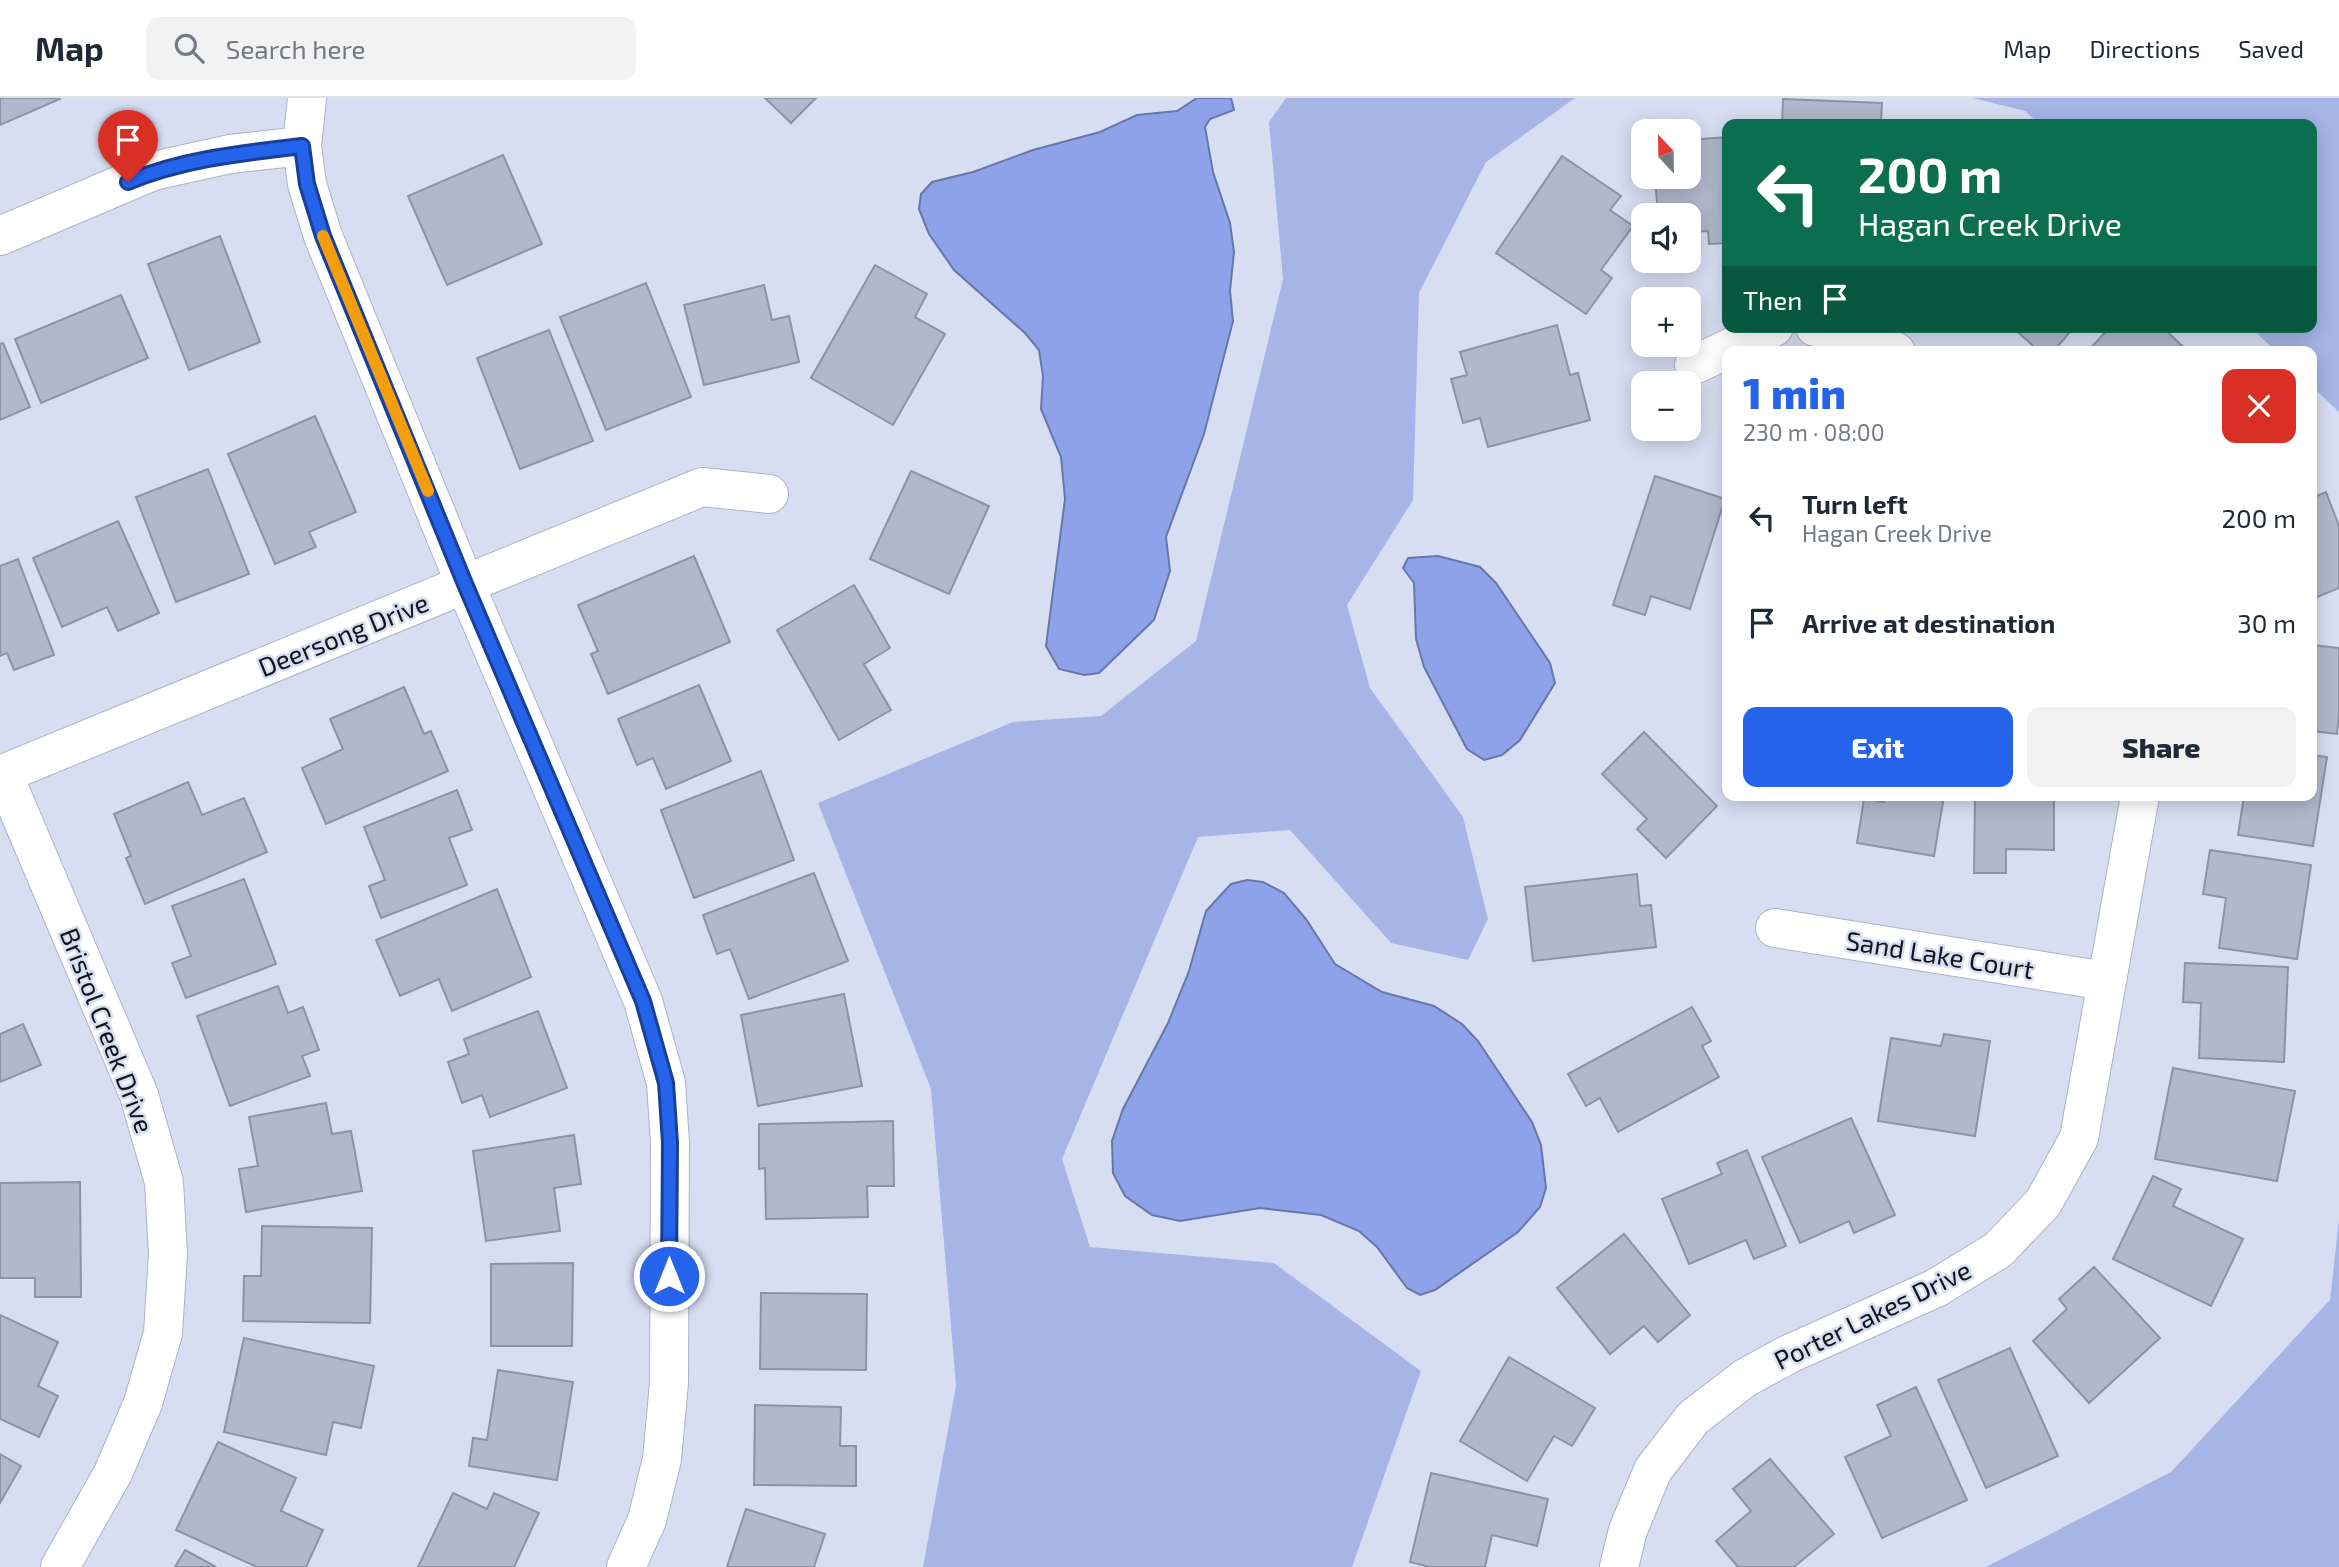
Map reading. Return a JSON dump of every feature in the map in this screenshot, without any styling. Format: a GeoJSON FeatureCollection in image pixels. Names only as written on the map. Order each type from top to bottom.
{"type":"FeatureCollection","features":[{"type":"Feature","properties":{"kind":"street"},"geometry":{"type":"LineString","coordinates":[[307,98],[302,146],[307,184],[323,236],[465,584],[643,1001],[666,1083],[670,1143],[669,1383],[662,1459],[647,1520],[626,1567]]}},
{"type":"Feature","properties":{"kind":"street"},"geometry":{"type":"LineString","coordinates":[[0,236],[153,171],[230,154],[302,146]]}},
{"type":"Feature","properties":{"kind":"street"},"geometry":{"type":"LineString","coordinates":[[1734,346],[1761,333]]}},
{"type":"Feature","properties":{"kind":"street"},"geometry":{"type":"LineString","coordinates":[[1844,333],[1872,339],[1885,346]]}},
{"type":"Feature","properties":{"kind":"street"},"geometry":{"type":"LineString","coordinates":[[1694,365],[1722,352]]}},
{"type":"Feature","properties":{"kind":"street","name":"Deersong Drive"},"geometry":{"type":"LineString","coordinates":[[2,774],[702,487],[769,494]]}},
{"type":"Feature","properties":{"kind":"street","name":"Bristol Creek Drive"},"geometry":{"type":"LineString","coordinates":[[2,774],[139,1096],[164,1182],[169,1254],[163,1333],[143,1403],[113,1473],[60,1567]]}},
{"type":"Feature","properties":{"kind":"street","name":"Porter Lakes Drive"},"geometry":{"type":"LineString","coordinates":[[1619,1567],[1628,1530],[1653,1470],[1693,1418],[1745,1378],[1789,1354],[1936,1288],[1998,1250],[2043,1203],[2079,1138],[2139,801]]}},
{"type":"Feature","properties":{"kind":"street","name":"Sand Lake Court"},"geometry":{"type":"LineString","coordinates":[[1774,928],[2106,981]]}},
{"type":"Feature","properties":{"kind":"shaded area"},"geometry":{"type":"Polygon","coordinates":[[[1197,98],[1231,98],[1234,110],[1210,119],[1205,127],[1213,172],[1230,223],[1234,252],[1230,291],[1233,321],[1204,434],[1166,537],[1170,571],[1154,620],[1099,673],[1084,675],[1059,669],[1046,646],[1065,499],[1061,457],[1041,409],[1043,376],[1039,350],[1025,333],[954,270],[929,234],[919,209],[921,194],[932,182],[973,172],[1033,150],[1100,132],[1137,115],[1177,111],[1197,98]]]}},
{"type":"Feature","properties":{"kind":"shaded area"},"geometry":{"type":"Polygon","coordinates":[[[1286,98],[1575,98],[1486,162],[1419,293],[1413,500],[1347,605],[1370,688],[1463,817],[1488,919],[1468,960],[1391,943],[1290,830],[1198,837],[1062,1159],[1090,1247],[1274,1263],[1421,1371],[1352,1567],[923,1567],[956,1386],[931,1089],[818,803],[1013,722],[1101,716],[1196,641],[1283,279],[1269,122],[1286,98]]]}},
{"type":"Feature","properties":{"kind":"shaded area"},"geometry":{"type":"Polygon","coordinates":[[[1973,98],[2339,98],[2339,412],[2317,391],[2317,346],[2270,346],[2257,333],[2317,333],[2317,119],[2034,119],[2025,111],[1973,98]]]}},
{"type":"Feature","properties":{"kind":"shaded area"},"geometry":{"type":"Polygon","coordinates":[[[1438,556],[1480,567],[1496,583],[1550,663],[1555,683],[1520,740],[1502,755],[1484,760],[1467,749],[1424,667],[1416,639],[1414,583],[1403,568],[1408,558],[1438,556]]]}},
{"type":"Feature","properties":{"kind":"shaded area"},"geometry":{"type":"Polygon","coordinates":[[[1247,880],[1263,882],[1284,893],[1306,919],[1335,964],[1382,992],[1434,1006],[1462,1024],[1478,1041],[1532,1122],[1541,1145],[1546,1188],[1540,1207],[1518,1232],[1435,1290],[1420,1295],[1407,1288],[1377,1247],[1359,1231],[1321,1215],[1260,1208],[1180,1221],[1152,1215],[1125,1196],[1113,1173],[1112,1141],[1123,1109],[1168,1023],[1189,971],[1206,911],[1231,884],[1247,880]]]}},
{"type":"Feature","properties":{"kind":"shaded area"},"geometry":{"type":"Polygon","coordinates":[[[2339,1220],[2339,1567],[1986,1567],[2171,1472],[2330,1300],[2339,1220]]]}},
{"type":"Feature","properties":{"kind":"building"},"geometry":{"type":"Polygon","coordinates":[[[0,98],[59,98],[60,99],[0,125],[0,98]]]}},
{"type":"Feature","properties":{"kind":"building"},"geometry":{"type":"Polygon","coordinates":[[[765,98],[816,98],[791,123],[765,98]]]}},
{"type":"Feature","properties":{"kind":"building"},"geometry":{"type":"Polygon","coordinates":[[[1783,99],[1882,103],[1881,119],[1782,119],[1783,99]]]}},
{"type":"Feature","properties":{"kind":"building"},"geometry":{"type":"Polygon","coordinates":[[[1722,137],[1722,243],[1709,244],[1708,231],[1701,231],[1701,203],[1657,203],[1656,189],[1701,189],[1701,139],[1722,137]]]}},
{"type":"Feature","properties":{"kind":"building"},"geometry":{"type":"Polygon","coordinates":[[[503,155],[542,244],[447,285],[408,196],[503,155]]]}},
{"type":"Feature","properties":{"kind":"building"},"geometry":{"type":"Polygon","coordinates":[[[1562,156],[1621,196],[1610,210],[1631,225],[1631,229],[1601,270],[1612,278],[1586,314],[1496,253],[1562,156]]]}},
{"type":"Feature","properties":{"kind":"building"},"geometry":{"type":"Polygon","coordinates":[[[220,236],[260,342],[189,370],[148,264],[220,236]]]}},
{"type":"Feature","properties":{"kind":"building"},"geometry":{"type":"Polygon","coordinates":[[[875,265],[927,294],[915,317],[945,334],[893,425],[811,378],[875,265]]]}},
{"type":"Feature","properties":{"kind":"building"},"geometry":{"type":"Polygon","coordinates":[[[646,283],[691,397],[606,430],[560,317],[646,283]]]}},
{"type":"Feature","properties":{"kind":"building"},"geometry":{"type":"Polygon","coordinates":[[[764,285],[772,320],[789,316],[799,362],[704,385],[684,305],[764,285]]]}},
{"type":"Feature","properties":{"kind":"building"},"geometry":{"type":"Polygon","coordinates":[[[121,295],[148,358],[41,403],[15,339],[121,295]]]}},
{"type":"Feature","properties":{"kind":"building"},"geometry":{"type":"Polygon","coordinates":[[[1557,325],[1570,375],[1578,373],[1590,420],[1488,447],[1480,418],[1463,423],[1451,379],[1467,375],[1460,352],[1557,325]]]}},
{"type":"Feature","properties":{"kind":"building"},"geometry":{"type":"Polygon","coordinates":[[[549,330],[593,441],[520,469],[477,358],[549,330]]]}},
{"type":"Feature","properties":{"kind":"building"},"geometry":{"type":"Polygon","coordinates":[[[2019,333],[2069,333],[2058,346],[2033,346],[2019,333]]]}},
{"type":"Feature","properties":{"kind":"building"},"geometry":{"type":"Polygon","coordinates":[[[2104,333],[2168,333],[2183,346],[2093,346],[2104,333]]]}},
{"type":"Feature","properties":{"kind":"building"},"geometry":{"type":"Polygon","coordinates":[[[3,343],[30,407],[0,420],[0,344],[3,343]]]}},
{"type":"Feature","properties":{"kind":"building"},"geometry":{"type":"Polygon","coordinates":[[[315,416],[356,512],[309,532],[316,547],[275,564],[228,454],[315,416]]]}},
{"type":"Feature","properties":{"kind":"building"},"geometry":{"type":"Polygon","coordinates":[[[208,469],[249,574],[176,602],[136,497],[208,469]]]}},
{"type":"Feature","properties":{"kind":"building"},"geometry":{"type":"Polygon","coordinates":[[[911,471],[989,506],[949,594],[870,559],[911,471]]]}},
{"type":"Feature","properties":{"kind":"building"},"geometry":{"type":"Polygon","coordinates":[[[1655,476],[1722,498],[1722,508],[1690,609],[1651,596],[1645,615],[1613,605],[1655,476]]]}},
{"type":"Feature","properties":{"kind":"building"},"geometry":{"type":"Polygon","coordinates":[[[2326,492],[2339,526],[2339,588],[2317,597],[2317,496],[2326,492]]]}},
{"type":"Feature","properties":{"kind":"building"},"geometry":{"type":"Polygon","coordinates":[[[118,521],[159,613],[118,631],[107,607],[62,627],[33,558],[118,521]]]}},
{"type":"Feature","properties":{"kind":"building"},"geometry":{"type":"Polygon","coordinates":[[[694,556],[730,642],[608,694],[591,654],[598,651],[578,605],[694,556]]]}},
{"type":"Feature","properties":{"kind":"building"},"geometry":{"type":"Polygon","coordinates":[[[18,559],[54,655],[14,670],[7,653],[0,656],[0,566],[18,559]]]}},
{"type":"Feature","properties":{"kind":"building"},"geometry":{"type":"Polygon","coordinates":[[[854,585],[890,648],[864,664],[891,710],[839,740],[777,630],[854,585]]]}},
{"type":"Feature","properties":{"kind":"building"},"geometry":{"type":"Polygon","coordinates":[[[2317,646],[2339,648],[2337,734],[2317,732],[2317,646]]]}},
{"type":"Feature","properties":{"kind":"building"},"geometry":{"type":"Polygon","coordinates":[[[699,685],[731,761],[666,789],[653,758],[637,765],[618,719],[699,685]]]}},
{"type":"Feature","properties":{"kind":"building"},"geometry":{"type":"Polygon","coordinates":[[[404,687],[424,734],[431,731],[448,771],[326,824],[302,768],[343,749],[330,719],[404,687]]]}},
{"type":"Feature","properties":{"kind":"building"},"geometry":{"type":"Polygon","coordinates":[[[1644,732],[1717,806],[1666,858],[1637,829],[1647,819],[1602,774],[1644,732]]]}},
{"type":"Feature","properties":{"kind":"building"},"geometry":{"type":"Polygon","coordinates":[[[2317,756],[2327,757],[2313,846],[2238,835],[2243,801],[2317,801],[2317,756]]]}},
{"type":"Feature","properties":{"kind":"building"},"geometry":{"type":"Polygon","coordinates":[[[761,771],[794,860],[694,898],[661,810],[761,771]]]}},
{"type":"Feature","properties":{"kind":"building"},"geometry":{"type":"Polygon","coordinates":[[[188,782],[202,815],[244,798],[267,852],[145,904],[126,858],[131,856],[114,814],[188,782]]]}},
{"type":"Feature","properties":{"kind":"building"},"geometry":{"type":"Polygon","coordinates":[[[457,790],[472,830],[449,838],[467,885],[381,918],[369,886],[385,880],[364,827],[457,790]]]}},
{"type":"Feature","properties":{"kind":"building"},"geometry":{"type":"Polygon","coordinates":[[[1864,801],[1943,801],[1934,856],[1857,843],[1864,801]]]}},
{"type":"Feature","properties":{"kind":"building"},"geometry":{"type":"Polygon","coordinates":[[[1975,801],[2054,801],[2054,850],[2006,849],[2006,873],[1974,873],[1975,801]]]}},
{"type":"Feature","properties":{"kind":"building"},"geometry":{"type":"Polygon","coordinates":[[[2210,850],[2311,865],[2297,959],[2219,948],[2226,898],[2203,894],[2210,850]]]}},
{"type":"Feature","properties":{"kind":"building"},"geometry":{"type":"Polygon","coordinates":[[[814,873],[848,961],[749,999],[730,949],[717,954],[703,915],[814,873]]]}},
{"type":"Feature","properties":{"kind":"building"},"geometry":{"type":"Polygon","coordinates":[[[1637,874],[1640,906],[1651,905],[1656,947],[1533,961],[1525,887],[1637,874]]]}},
{"type":"Feature","properties":{"kind":"building"},"geometry":{"type":"Polygon","coordinates":[[[244,879],[276,964],[186,998],[172,963],[191,956],[172,906],[244,879]]]}},
{"type":"Feature","properties":{"kind":"building"},"geometry":{"type":"Polygon","coordinates":[[[497,889],[531,977],[452,1011],[439,979],[400,996],[376,940],[497,889]]]}},
{"type":"Feature","properties":{"kind":"building"},"geometry":{"type":"Polygon","coordinates":[[[2185,963],[2288,967],[2284,1062],[2199,1058],[2201,1003],[2183,1002],[2185,963]]]}},
{"type":"Feature","properties":{"kind":"building"},"geometry":{"type":"Polygon","coordinates":[[[278,986],[288,1013],[303,1007],[319,1050],[302,1056],[310,1076],[230,1106],[197,1016],[278,986]]]}},
{"type":"Feature","properties":{"kind":"building"},"geometry":{"type":"Polygon","coordinates":[[[844,994],[862,1086],[758,1106],[741,1015],[844,994]]]}},
{"type":"Feature","properties":{"kind":"building"},"geometry":{"type":"Polygon","coordinates":[[[1692,1007],[1711,1041],[1702,1046],[1719,1077],[1618,1132],[1600,1098],[1586,1106],[1568,1074],[1692,1007]]]}},
{"type":"Feature","properties":{"kind":"building"},"geometry":{"type":"Polygon","coordinates":[[[538,1011],[567,1088],[490,1117],[482,1095],[462,1103],[448,1062],[469,1054],[464,1039],[538,1011]]]}},
{"type":"Feature","properties":{"kind":"building"},"geometry":{"type":"Polygon","coordinates":[[[23,1024],[41,1065],[0,1082],[0,1034],[23,1024]]]}},
{"type":"Feature","properties":{"kind":"building"},"geometry":{"type":"Polygon","coordinates":[[[1944,1034],[1990,1041],[1975,1136],[1878,1121],[1891,1038],[1941,1046],[1944,1034]]]}},
{"type":"Feature","properties":{"kind":"building"},"geometry":{"type":"Polygon","coordinates":[[[2173,1068],[2295,1091],[2277,1181],[2155,1159],[2173,1068]]]}},
{"type":"Feature","properties":{"kind":"building"},"geometry":{"type":"Polygon","coordinates":[[[326,1103],[332,1134],[351,1131],[362,1191],[246,1212],[239,1169],[258,1166],[249,1117],[326,1103]]]}},
{"type":"Feature","properties":{"kind":"building"},"geometry":{"type":"Polygon","coordinates":[[[1851,1118],[1895,1215],[1854,1233],[1849,1221],[1800,1243],[1762,1157],[1851,1118]]]}},
{"type":"Feature","properties":{"kind":"building"},"geometry":{"type":"Polygon","coordinates":[[[893,1121],[894,1186],[867,1186],[868,1217],[766,1219],[765,1168],[759,1169],[759,1124],[893,1121]]]}},
{"type":"Feature","properties":{"kind":"building"},"geometry":{"type":"Polygon","coordinates":[[[574,1135],[581,1184],[554,1188],[560,1231],[486,1241],[473,1151],[574,1135]]]}},
{"type":"Feature","properties":{"kind":"building"},"geometry":{"type":"Polygon","coordinates":[[[1747,1150],[1786,1246],[1754,1259],[1746,1240],[1689,1264],[1662,1199],[1722,1174],[1717,1163],[1747,1150]]]}},
{"type":"Feature","properties":{"kind":"building"},"geometry":{"type":"Polygon","coordinates":[[[2153,1176],[2181,1189],[2173,1206],[2243,1239],[2211,1306],[2113,1259],[2153,1176]]]}},
{"type":"Feature","properties":{"kind":"building"},"geometry":{"type":"Polygon","coordinates":[[[80,1182],[81,1297],[35,1297],[35,1278],[0,1278],[0,1183],[80,1182]]]}},
{"type":"Feature","properties":{"kind":"building"},"geometry":{"type":"Polygon","coordinates":[[[262,1226],[372,1228],[370,1323],[243,1321],[244,1276],[261,1276],[262,1226]]]}},
{"type":"Feature","properties":{"kind":"building"},"geometry":{"type":"Polygon","coordinates":[[[1624,1234],[1690,1315],[1658,1342],[1644,1326],[1610,1354],[1557,1288],[1624,1234]]]}},
{"type":"Feature","properties":{"kind":"building"},"geometry":{"type":"Polygon","coordinates":[[[573,1263],[572,1346],[491,1346],[491,1264],[573,1263]]]}},
{"type":"Feature","properties":{"kind":"building"},"geometry":{"type":"Polygon","coordinates":[[[2094,1267],[2160,1338],[2089,1403],[2033,1341],[2067,1309],[2059,1299],[2094,1267]]]}},
{"type":"Feature","properties":{"kind":"building"},"geometry":{"type":"Polygon","coordinates":[[[761,1293],[867,1294],[866,1370],[760,1369],[761,1293]]]}},
{"type":"Feature","properties":{"kind":"building"},"geometry":{"type":"Polygon","coordinates":[[[0,1315],[58,1342],[38,1386],[58,1396],[39,1437],[0,1419],[0,1315]]]}},
{"type":"Feature","properties":{"kind":"building"},"geometry":{"type":"Polygon","coordinates":[[[244,1338],[374,1366],[361,1428],[333,1422],[326,1455],[224,1432],[244,1338]]]}},
{"type":"Feature","properties":{"kind":"building"},"geometry":{"type":"Polygon","coordinates":[[[2010,1348],[2058,1456],[1986,1488],[1938,1380],[2010,1348]]]}},
{"type":"Feature","properties":{"kind":"building"},"geometry":{"type":"Polygon","coordinates":[[[1509,1357],[1595,1408],[1572,1446],[1554,1436],[1527,1481],[1460,1441],[1509,1357]]]}},
{"type":"Feature","properties":{"kind":"building"},"geometry":{"type":"Polygon","coordinates":[[[498,1370],[573,1382],[557,1480],[469,1466],[473,1438],[487,1440],[498,1370]]]}},
{"type":"Feature","properties":{"kind":"building"},"geometry":{"type":"Polygon","coordinates":[[[1916,1387],[1967,1500],[1882,1538],[1845,1457],[1891,1436],[1877,1405],[1916,1387]]]}},
{"type":"Feature","properties":{"kind":"building"},"geometry":{"type":"Polygon","coordinates":[[[755,1405],[841,1407],[840,1446],[856,1446],[856,1486],[754,1485],[755,1405]]]}},
{"type":"Feature","properties":{"kind":"building"},"geometry":{"type":"Polygon","coordinates":[[[218,1442],[296,1478],[281,1511],[323,1530],[306,1567],[257,1567],[176,1530],[218,1442]]]}},
{"type":"Feature","properties":{"kind":"building"},"geometry":{"type":"Polygon","coordinates":[[[0,1454],[21,1466],[0,1503],[0,1454]]]}},
{"type":"Feature","properties":{"kind":"building"},"geometry":{"type":"Polygon","coordinates":[[[1770,1459],[1834,1534],[1794,1567],[1738,1567],[1716,1541],[1751,1511],[1733,1489],[1770,1459]]]}},
{"type":"Feature","properties":{"kind":"building"},"geometry":{"type":"Polygon","coordinates":[[[1431,1473],[1548,1499],[1537,1546],[1492,1535],[1485,1567],[1430,1567],[1410,1562],[1431,1473]]]}},
{"type":"Feature","properties":{"kind":"building"},"geometry":{"type":"Polygon","coordinates":[[[453,1493],[487,1509],[494,1493],[539,1513],[514,1567],[418,1567],[453,1493]]]}},
{"type":"Feature","properties":{"kind":"building"},"geometry":{"type":"Polygon","coordinates":[[[746,1509],[825,1534],[814,1567],[727,1567],[746,1509]]]}},
{"type":"Feature","properties":{"kind":"building"},"geometry":{"type":"Polygon","coordinates":[[[185,1550],[216,1567],[175,1567],[185,1550]]]}},
{"type":"Feature","properties":{"kind":"slow traffic"},"geometry":{"type":"LineString","coordinates":[[323,236],[428,491]]}},
{"type":"Feature","properties":{"kind":"route"},"geometry":{"type":"LineString","coordinates":[[128,182],[153,171],[230,154],[302,146],[307,184],[323,236],[465,584],[643,1001],[666,1083],[670,1143],[669,1276]]}}]}
